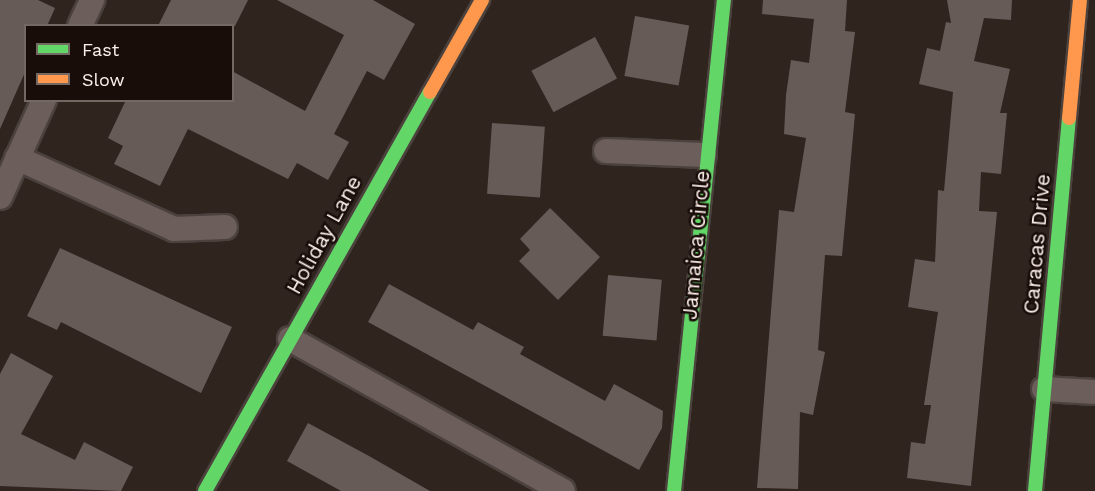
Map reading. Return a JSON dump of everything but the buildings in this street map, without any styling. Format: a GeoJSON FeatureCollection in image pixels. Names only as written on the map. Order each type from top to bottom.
{"type":"FeatureCollection","features":[{"type":"Feature","properties":{"kind":"street"},"geometry":{"type":"LineString","coordinates":[[81,24],[92,0]]}},
{"type":"Feature","properties":{"kind":"street","name":"Holiday Lane"},"geometry":{"type":"LineString","coordinates":[[206,491],[482,0]]}},
{"type":"Feature","properties":{"kind":"street","name":"Jamaica Circle"},"geometry":{"type":"LineString","coordinates":[[674,491],[704,155],[724,0]]}},
{"type":"Feature","properties":{"kind":"street","name":"Caracas Drive"},"geometry":{"type":"LineString","coordinates":[[1035,491],[1080,0]]}},
{"type":"Feature","properties":{"kind":"street"},"geometry":{"type":"LineString","coordinates":[[0,197],[43,102]]}},
{"type":"Feature","properties":{"kind":"street"},"geometry":{"type":"LineString","coordinates":[[606,151],[704,155]]}},
{"type":"Feature","properties":{"kind":"street"},"geometry":{"type":"LineString","coordinates":[[17,158],[174,229],[225,227]]}},
{"type":"Feature","properties":{"kind":"street"},"geometry":{"type":"LineString","coordinates":[[290,339],[563,491]]}},
{"type":"Feature","properties":{"kind":"street"},"geometry":{"type":"LineString","coordinates":[[1044,389],[1095,392]]}},
{"type":"Feature","properties":{"kind":"traffic: fast"},"geometry":{"type":"LineString","coordinates":[[674,491],[724,0]]}},
{"type":"Feature","properties":{"kind":"traffic: fast"},"geometry":{"type":"LineString","coordinates":[[205,491],[430,92]]}},
{"type":"Feature","properties":{"kind":"traffic: fast"},"geometry":{"type":"LineString","coordinates":[[1035,491],[1069,118]]}},
{"type":"Feature","properties":{"kind":"traffic: slow"},"geometry":{"type":"LineString","coordinates":[[430,92],[482,0]]}},
{"type":"Feature","properties":{"kind":"traffic: slow"},"geometry":{"type":"LineString","coordinates":[[1069,118],[1080,0]]}}]}
